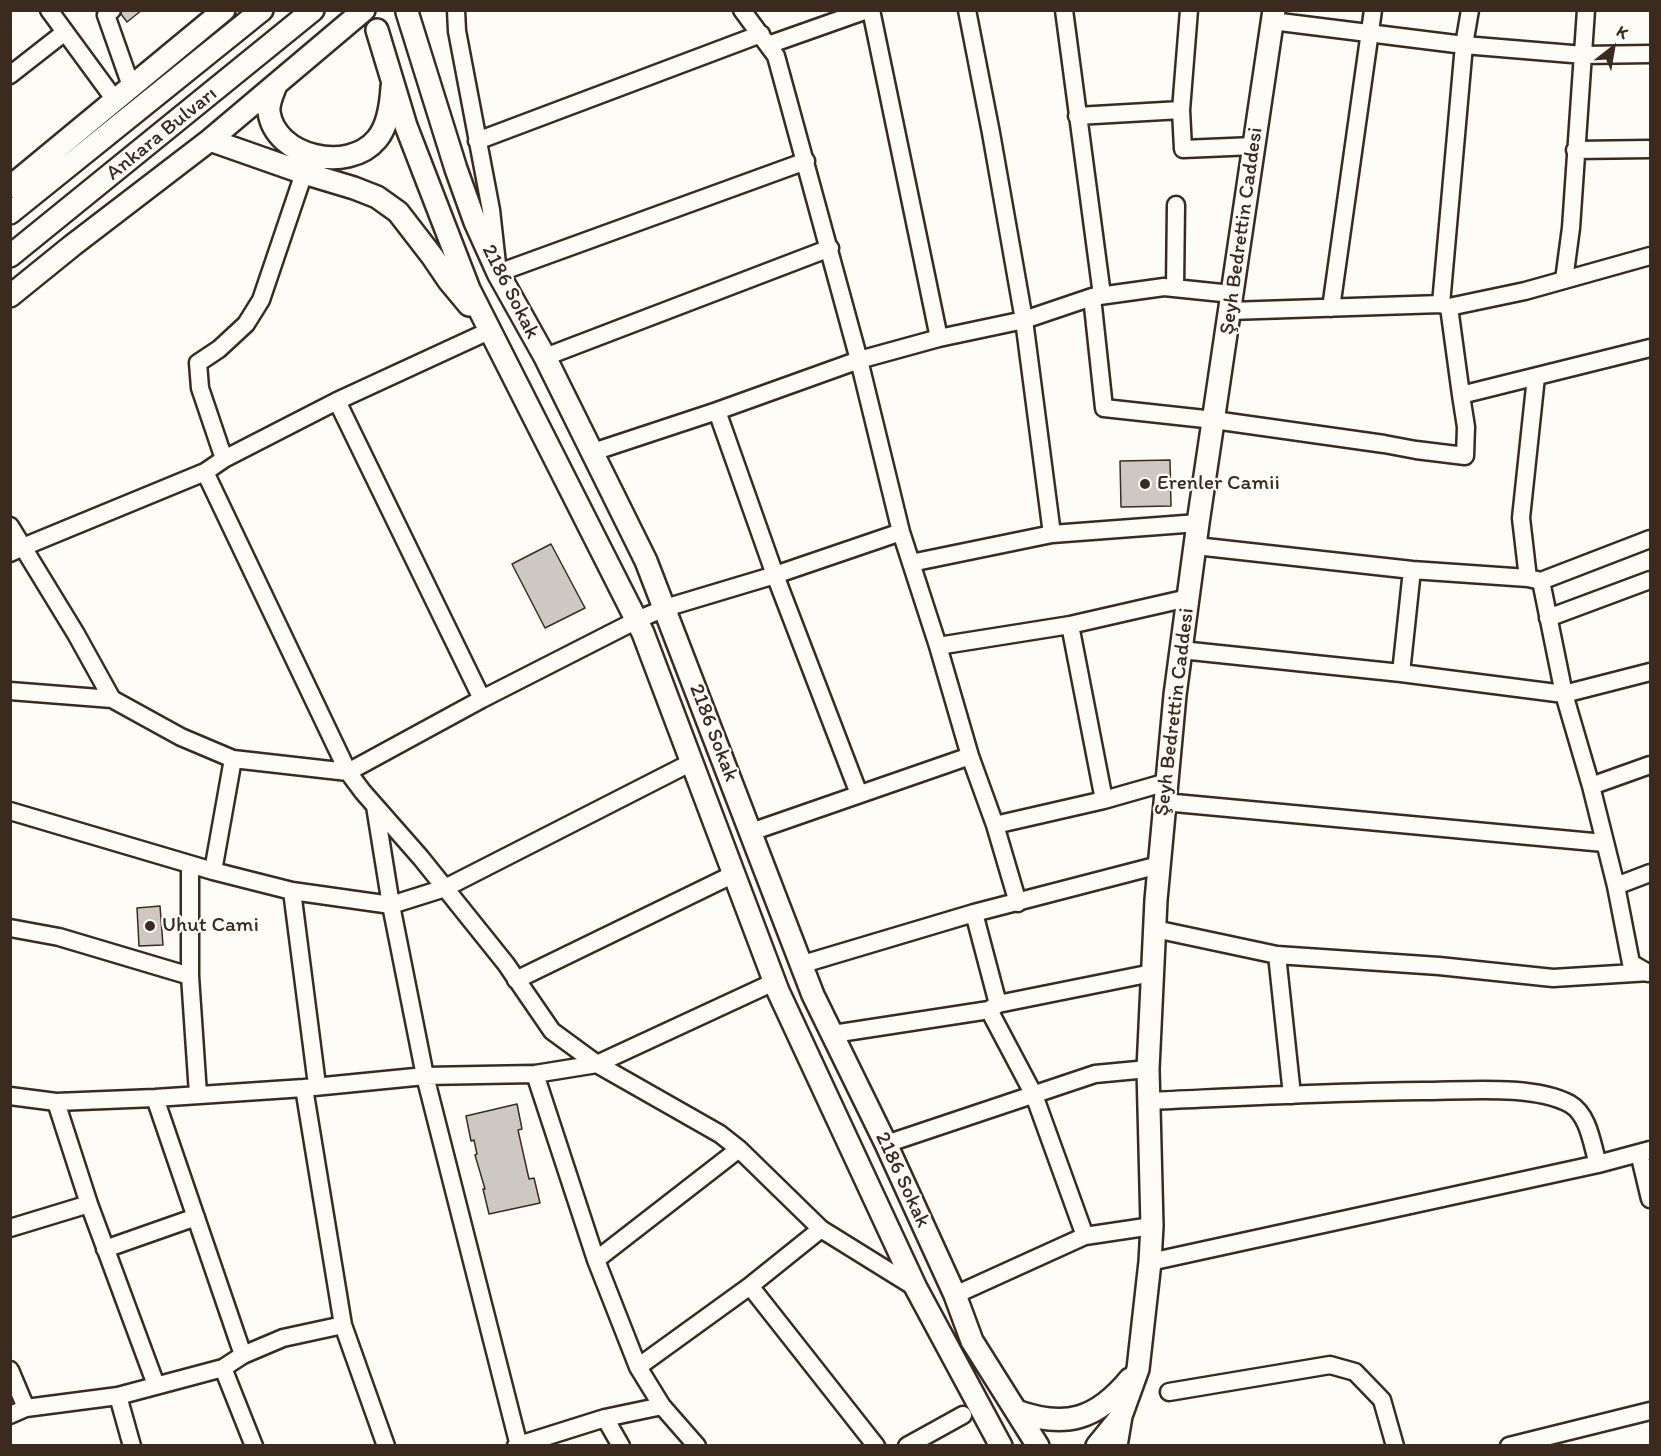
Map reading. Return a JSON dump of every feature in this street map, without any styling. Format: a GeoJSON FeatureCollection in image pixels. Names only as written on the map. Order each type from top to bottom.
{"type":"FeatureCollection","features":[{"type":"Feature","properties":{"kind":"main road"},"geometry":{"type":"LineString","coordinates":[[10,187],[224,10]]}},
{"type":"Feature","properties":{"kind":"main road","name":"Ankara Bulvarı"},"geometry":{"type":"LineString","coordinates":[[10,213],[262,10]]}},
{"type":"Feature","properties":{"kind":"main road","name":"Ankara Bulvarı"},"geometry":{"type":"LineString","coordinates":[[10,256],[313,10]]}},
{"type":"Feature","properties":{"kind":"main road"},"geometry":{"type":"LineString","coordinates":[[10,296],[210,140],[364,10]]}},
{"type":"Feature","properties":{"kind":"main road","name":"2186 Sokak"},"geometry":{"type":"LineString","coordinates":[[407,12],[475,222],[498,273],[545,357],[593,452],[645,561],[803,964],[813,995],[886,1144],[955,1295],[972,1341],[1038,1446]]}},
{"type":"Feature","properties":{"kind":"main road","name":"Şeyh Bedrettin Caddesi"},"geometry":{"type":"LineString","coordinates":[[1116,1446],[1121,1416],[1138,1369],[1150,1262],[1152,1226],[1148,1069],[1152,973],[1165,792],[1175,695],[1198,523],[1273,16]]}},
{"type":"Feature","properties":{"kind":"main road","name":"2186 Sokak"},"geometry":{"type":"LineString","coordinates":[[377,30],[406,126],[469,289],[637,620],[774,982],[916,1288],[1001,1446]]}},
{"type":"Feature","properties":{"kind":"main road"},"geometry":{"type":"LineString","coordinates":[[276,85],[269,111],[272,122],[279,133],[303,152],[316,157],[340,159],[365,149],[377,139],[391,106],[393,80]]}},
{"type":"Feature","properties":{"kind":"main road"},"geometry":{"type":"LineString","coordinates":[[210,140],[377,197],[398,212],[449,281],[491,330]]}},
{"type":"Feature","properties":{"kind":"main road"},"geometry":{"type":"LineString","coordinates":[[1016,1411],[1038,1419],[1058,1421],[1081,1416],[1116,1397],[1138,1369]]}},
{"type":"Feature","properties":{"kind":"main road","name":"Şeyh Bedrettin Caddesi"},"geometry":{"type":"LineString","coordinates":[[1097,1446],[1121,1416]]}},
{"type":"Feature","properties":{"kind":"street"},"geometry":{"type":"LineString","coordinates":[[49,10],[115,100]]}},
{"type":"Feature","properties":{"kind":"street"},"geometry":{"type":"LineString","coordinates":[[112,10],[106,15],[131,86]]}},
{"type":"Feature","properties":{"kind":"street"},"geometry":{"type":"LineString","coordinates":[[456,10],[457,31],[491,210],[498,273],[806,161]]}},
{"type":"Feature","properties":{"kind":"street"},"geometry":{"type":"LineString","coordinates":[[742,10],[776,56],[860,360],[901,532],[1018,903]]}},
{"type":"Feature","properties":{"kind":"street"},"geometry":{"type":"LineString","coordinates":[[477,141],[765,40],[867,10]]}},
{"type":"Feature","properties":{"kind":"street"},"geometry":{"type":"LineString","coordinates":[[872,10],[939,338]]}},
{"type":"Feature","properties":{"kind":"street"},"geometry":{"type":"LineString","coordinates":[[967,10],[1024,320],[1052,534]]}},
{"type":"Feature","properties":{"kind":"street"},"geometry":{"type":"LineString","coordinates":[[1064,10],[1097,296],[1104,408],[1214,420],[1465,456],[1466,427],[1445,305],[1464,45],[1470,10]]}},
{"type":"Feature","properties":{"kind":"street"},"geometry":{"type":"LineString","coordinates":[[1189,10],[1181,110],[1183,149],[1254,146]]}},
{"type":"Feature","properties":{"kind":"street"},"geometry":{"type":"LineString","coordinates":[[1331,308],[1372,10]]}},
{"type":"Feature","properties":{"kind":"street"},"geometry":{"type":"LineString","coordinates":[[1564,280],[1571,228],[1586,10]]}},
{"type":"Feature","properties":{"kind":"street"},"geometry":{"type":"LineString","coordinates":[[1273,16],[1369,33],[1464,45],[1584,55],[1650,54]]}},
{"type":"Feature","properties":{"kind":"street"},"geometry":{"type":"LineString","coordinates":[[10,75],[64,32]]}},
{"type":"Feature","properties":{"kind":"street"},"geometry":{"type":"LineString","coordinates":[[1077,116],[1181,110]]}},
{"type":"Feature","properties":{"kind":"street"},"geometry":{"type":"LineString","coordinates":[[1575,150],[1650,149]]}},
{"type":"Feature","properties":{"kind":"street"},"geometry":{"type":"LineString","coordinates":[[224,459],[200,388],[198,363],[219,349],[246,324],[261,300],[304,173]]}},
{"type":"Feature","properties":{"kind":"street"},"geometry":{"type":"LineString","coordinates":[[1175,288],[1176,205]]}},
{"type":"Feature","properties":{"kind":"street"},"geometry":{"type":"LineString","coordinates":[[545,357],[830,248]]}},
{"type":"Feature","properties":{"kind":"street"},"geometry":{"type":"LineString","coordinates":[[593,452],[860,360],[939,338],[1024,320],[1097,296],[1164,287],[1231,303],[1331,308],[1445,305],[1564,280],[1650,256]]}},
{"type":"Feature","properties":{"kind":"street"},"geometry":{"type":"LineString","coordinates":[[17,550],[205,472],[224,459],[337,401],[491,330]]}},
{"type":"Feature","properties":{"kind":"street"},"geometry":{"type":"LineString","coordinates":[[1461,395],[1650,348]]}},
{"type":"Feature","properties":{"kind":"street"},"geometry":{"type":"LineString","coordinates":[[1536,377],[1521,518],[1535,579],[1548,618],[1564,694],[1591,786],[1616,886],[1631,963],[1648,973]]}},
{"type":"Feature","properties":{"kind":"street"},"geometry":{"type":"LineString","coordinates":[[337,401],[482,699]]}},
{"type":"Feature","properties":{"kind":"street"},"geometry":{"type":"LineString","coordinates":[[717,411],[775,575],[859,794]]}},
{"type":"Feature","properties":{"kind":"street"},"geometry":{"type":"LineString","coordinates":[[205,472],[348,772],[445,888],[552,1031],[597,1064],[720,1134],[740,1149],[821,1228],[916,1288]]}},
{"type":"Feature","properties":{"kind":"street"},"geometry":{"type":"LineString","coordinates":[[911,564],[1052,534],[1198,523]]}},
{"type":"Feature","properties":{"kind":"street"},"geometry":{"type":"LineString","coordinates":[[10,526],[17,550],[76,634],[112,699]]}},
{"type":"Feature","properties":{"kind":"street"},"geometry":{"type":"LineString","coordinates":[[10,691],[112,699],[181,737],[233,759],[348,772],[482,699],[637,620],[665,608],[775,575],[901,532]]}},
{"type":"Feature","properties":{"kind":"street"},"geometry":{"type":"LineString","coordinates":[[1196,546],[1412,570],[1535,579],[1650,539]]}},
{"type":"Feature","properties":{"kind":"street"},"geometry":{"type":"LineString","coordinates":[[1401,673],[1412,570]]}},
{"type":"Feature","properties":{"kind":"street"},"geometry":{"type":"LineString","coordinates":[[1548,618],[1650,580]]}},
{"type":"Feature","properties":{"kind":"street"},"geometry":{"type":"LineString","coordinates":[[938,646],[1071,625],[1188,598]]}},
{"type":"Feature","properties":{"kind":"street"},"geometry":{"type":"LineString","coordinates":[[1071,625],[1104,800]]}},
{"type":"Feature","properties":{"kind":"street"},"geometry":{"type":"LineString","coordinates":[[1181,650],[1401,673],[1564,694],[1650,672]]}},
{"type":"Feature","properties":{"kind":"street"},"geometry":{"type":"LineString","coordinates":[[751,832],[970,756]]}},
{"type":"Feature","properties":{"kind":"street"},"geometry":{"type":"LineString","coordinates":[[213,871],[233,759]]}},
{"type":"Feature","properties":{"kind":"street"},"geometry":{"type":"LineString","coordinates":[[10,811],[190,865],[292,891],[392,905],[445,888],[692,762]]}},
{"type":"Feature","properties":{"kind":"street"},"geometry":{"type":"LineString","coordinates":[[1591,786],[1650,765]]}},
{"type":"Feature","properties":{"kind":"street"},"geometry":{"type":"LineString","coordinates":[[995,825],[1104,800],[1165,792],[1604,843]]}},
{"type":"Feature","properties":{"kind":"street"},"geometry":{"type":"LineString","coordinates":[[375,806],[425,1076],[518,1445],[605,1418],[662,1406]]}},
{"type":"Feature","properties":{"kind":"street"},"geometry":{"type":"LineString","coordinates":[[190,865],[190,976],[198,1094]]}},
{"type":"Feature","properties":{"kind":"street"},"geometry":{"type":"LineString","coordinates":[[803,964],[974,913],[1159,866]]}},
{"type":"Feature","properties":{"kind":"street"},"geometry":{"type":"LineString","coordinates":[[1616,886],[1650,873]]}},
{"type":"Feature","properties":{"kind":"street"},"geometry":{"type":"LineString","coordinates":[[516,980],[734,874]]}},
{"type":"Feature","properties":{"kind":"street"},"geometry":{"type":"LineString","coordinates":[[292,891],[310,1086],[344,1325],[386,1446]]}},
{"type":"Feature","properties":{"kind":"street"},"geometry":{"type":"LineString","coordinates":[[974,913],[994,1007],[1034,1095],[1085,1236]]}},
{"type":"Feature","properties":{"kind":"street"},"geometry":{"type":"LineString","coordinates":[[10,928],[59,937],[190,976]]}},
{"type":"Feature","properties":{"kind":"street"},"geometry":{"type":"LineString","coordinates":[[1155,929],[1277,955],[1439,966],[1553,978],[1648,973]]}},
{"type":"Feature","properties":{"kind":"street"},"geometry":{"type":"LineString","coordinates":[[1277,955],[1292,1095]]}},
{"type":"Feature","properties":{"kind":"street"},"geometry":{"type":"LineString","coordinates":[[833,1034],[994,1007],[1152,973]]}},
{"type":"Feature","properties":{"kind":"street"},"geometry":{"type":"LineString","coordinates":[[10,1096],[56,1102],[155,1098],[425,1076],[535,1074],[597,1064],[774,982]]}},
{"type":"Feature","properties":{"kind":"street"},"geometry":{"type":"LineString","coordinates":[[886,1144],[1095,1074],[1148,1069]]}},
{"type":"Feature","properties":{"kind":"street"},"geometry":{"type":"LineString","coordinates":[[535,1074],[596,1260],[638,1367],[662,1406],[697,1446]]}},
{"type":"Feature","properties":{"kind":"street"},"geometry":{"type":"LineString","coordinates":[[1150,1101],[1505,1090],[1553,1098],[1570,1104],[1581,1113],[1598,1164]]}},
{"type":"Feature","properties":{"kind":"street"},"geometry":{"type":"LineString","coordinates":[[155,1098],[243,1355]]}},
{"type":"Feature","properties":{"kind":"street"},"geometry":{"type":"LineString","coordinates":[[56,1102],[89,1204],[156,1385]]}},
{"type":"Feature","properties":{"kind":"street"},"geometry":{"type":"LineString","coordinates":[[596,1260],[740,1149]]}},
{"type":"Feature","properties":{"kind":"street"},"geometry":{"type":"LineString","coordinates":[[1150,1262],[1645,1152],[1650,1199]]}},
{"type":"Feature","properties":{"kind":"street"},"geometry":{"type":"LineString","coordinates":[[10,1228],[89,1204]]}},
{"type":"Feature","properties":{"kind":"street"},"geometry":{"type":"LineString","coordinates":[[105,1249],[196,1217]]}},
{"type":"Feature","properties":{"kind":"street"},"geometry":{"type":"LineString","coordinates":[[955,1295],[1085,1236],[1152,1226]]}},
{"type":"Feature","properties":{"kind":"street"},"geometry":{"type":"LineString","coordinates":[[638,1367],[750,1286],[821,1228]]}},
{"type":"Feature","properties":{"kind":"street"},"geometry":{"type":"LineString","coordinates":[[750,1286],[876,1446]]}},
{"type":"Feature","properties":{"kind":"street"},"geometry":{"type":"LineString","coordinates":[[10,1415],[26,1408],[118,1396],[223,1368],[243,1355],[284,1338],[344,1325]]}},
{"type":"Feature","properties":{"kind":"street"},"geometry":{"type":"LineString","coordinates":[[1169,1392],[1330,1365],[1345,1368],[1355,1372],[1382,1400],[1395,1446]]}},
{"type":"Feature","properties":{"kind":"street"},"geometry":{"type":"LineString","coordinates":[[223,1368],[254,1446]]}},
{"type":"Feature","properties":{"kind":"street"},"geometry":{"type":"LineString","coordinates":[[10,1370],[26,1408]]}},
{"type":"Feature","properties":{"kind":"street"},"geometry":{"type":"LineString","coordinates":[[118,1396],[132,1446]]}},
{"type":"Feature","properties":{"kind":"street"},"geometry":{"type":"LineString","coordinates":[[1509,1446],[1650,1411]]}},
{"type":"Feature","properties":{"kind":"street"},"geometry":{"type":"LineString","coordinates":[[907,1446],[963,1416]]}},
{"type":"Feature","properties":{"kind":"street"},"geometry":{"type":"LineString","coordinates":[[605,1418],[621,1446]]}},
{"type":"Feature","properties":{"kind":"building"},"geometry":{"type":"Polygon","coordinates":[[[118,10],[142,10],[127,22],[118,10]]]}},
{"type":"Feature","properties":{"kind":"building","name":"Erenler Camii"},"geometry":{"type":"Polygon","coordinates":[[[1170,460],[1171,506],[1121,507],[1120,461],[1170,460]]]}},
{"type":"Feature","properties":{"kind":"building"},"geometry":{"type":"Polygon","coordinates":[[[551,544],[585,608],[545,628],[512,564],[551,544]]]}},
{"type":"Feature","properties":{"kind":"building","name":"Uhut Cami"},"geometry":{"type":"Polygon","coordinates":[[[160,906],[163,945],[139,946],[137,908],[160,906]]]}},
{"type":"Feature","properties":{"kind":"building"},"geometry":{"type":"Polygon","coordinates":[[[517,1104],[522,1129],[518,1130],[529,1179],[534,1178],[540,1203],[489,1214],[483,1189],[485,1189],[475,1155],[477,1154],[474,1140],[471,1141],[466,1116],[517,1104]]]}},
{"type":"Feature","properties":{"kind":"place","name":"Erenler Camii"},"geometry":{"type":"Point","coordinates":[1145,484]}},
{"type":"Feature","properties":{"kind":"place","name":"Uhut Cami"},"geometry":{"type":"Point","coordinates":[150,926]}}]}
